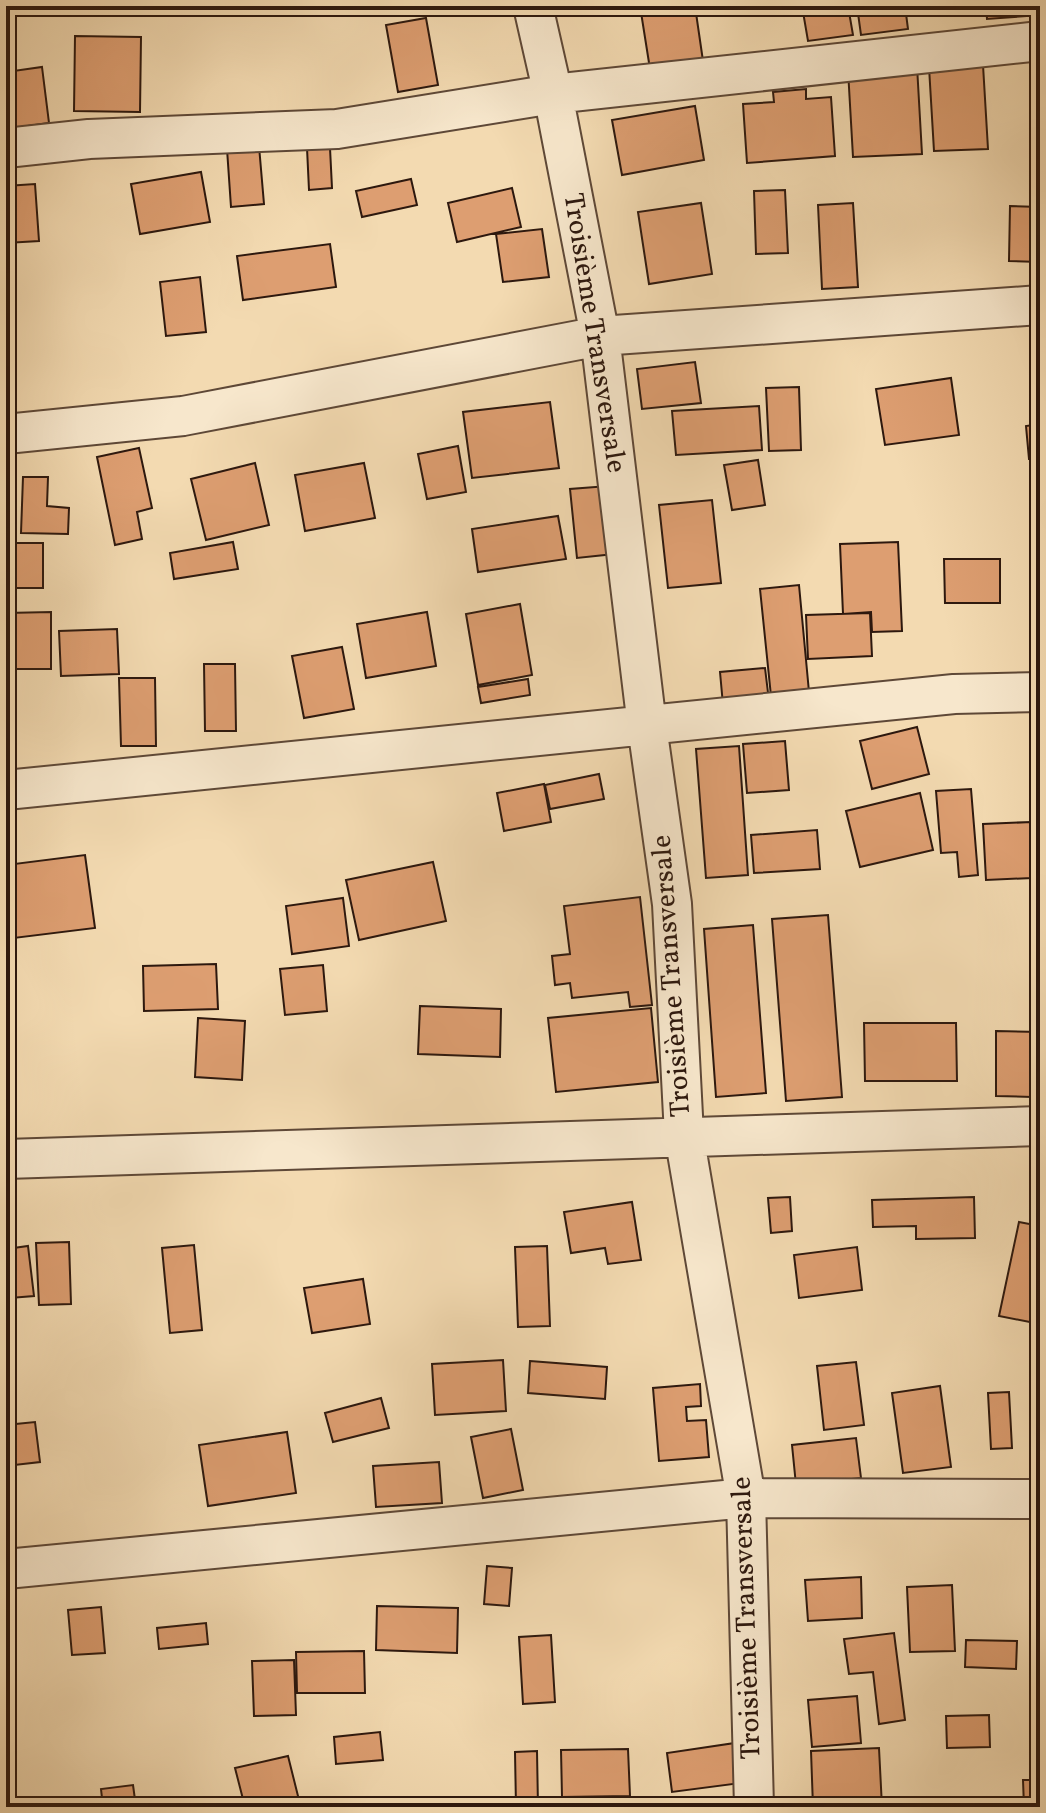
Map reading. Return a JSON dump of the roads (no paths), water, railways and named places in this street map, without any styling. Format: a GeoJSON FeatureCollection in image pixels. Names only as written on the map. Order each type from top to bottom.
{"type":"FeatureCollection","features":[{"type":"Feature","properties":{"kind":"street","name":"Troisième Transversale"},"geometry":{"type":"LineString","coordinates":[[533,6],[600,336],[647,726],[672,904],[684,1135],[746,1498],[754,1807]]}},
{"type":"Feature","properties":{"kind":"street"},"geometry":{"type":"LineString","coordinates":[[6,148],[89,139],[337,129],[553,94],[1040,41]]}},
{"type":"Feature","properties":{"kind":"street"},"geometry":{"type":"LineString","coordinates":[[6,434],[183,416],[600,336],[1040,305]]}},
{"type":"Feature","properties":{"kind":"street"},"geometry":{"type":"LineString","coordinates":[[6,790],[954,694],[1040,692]]}},
{"type":"Feature","properties":{"kind":"street"},"geometry":{"type":"LineString","coordinates":[[6,1159],[1040,1126]]}},
{"type":"Feature","properties":{"kind":"street"},"geometry":{"type":"LineString","coordinates":[[6,1569],[746,1498],[1040,1499]]}}]}
